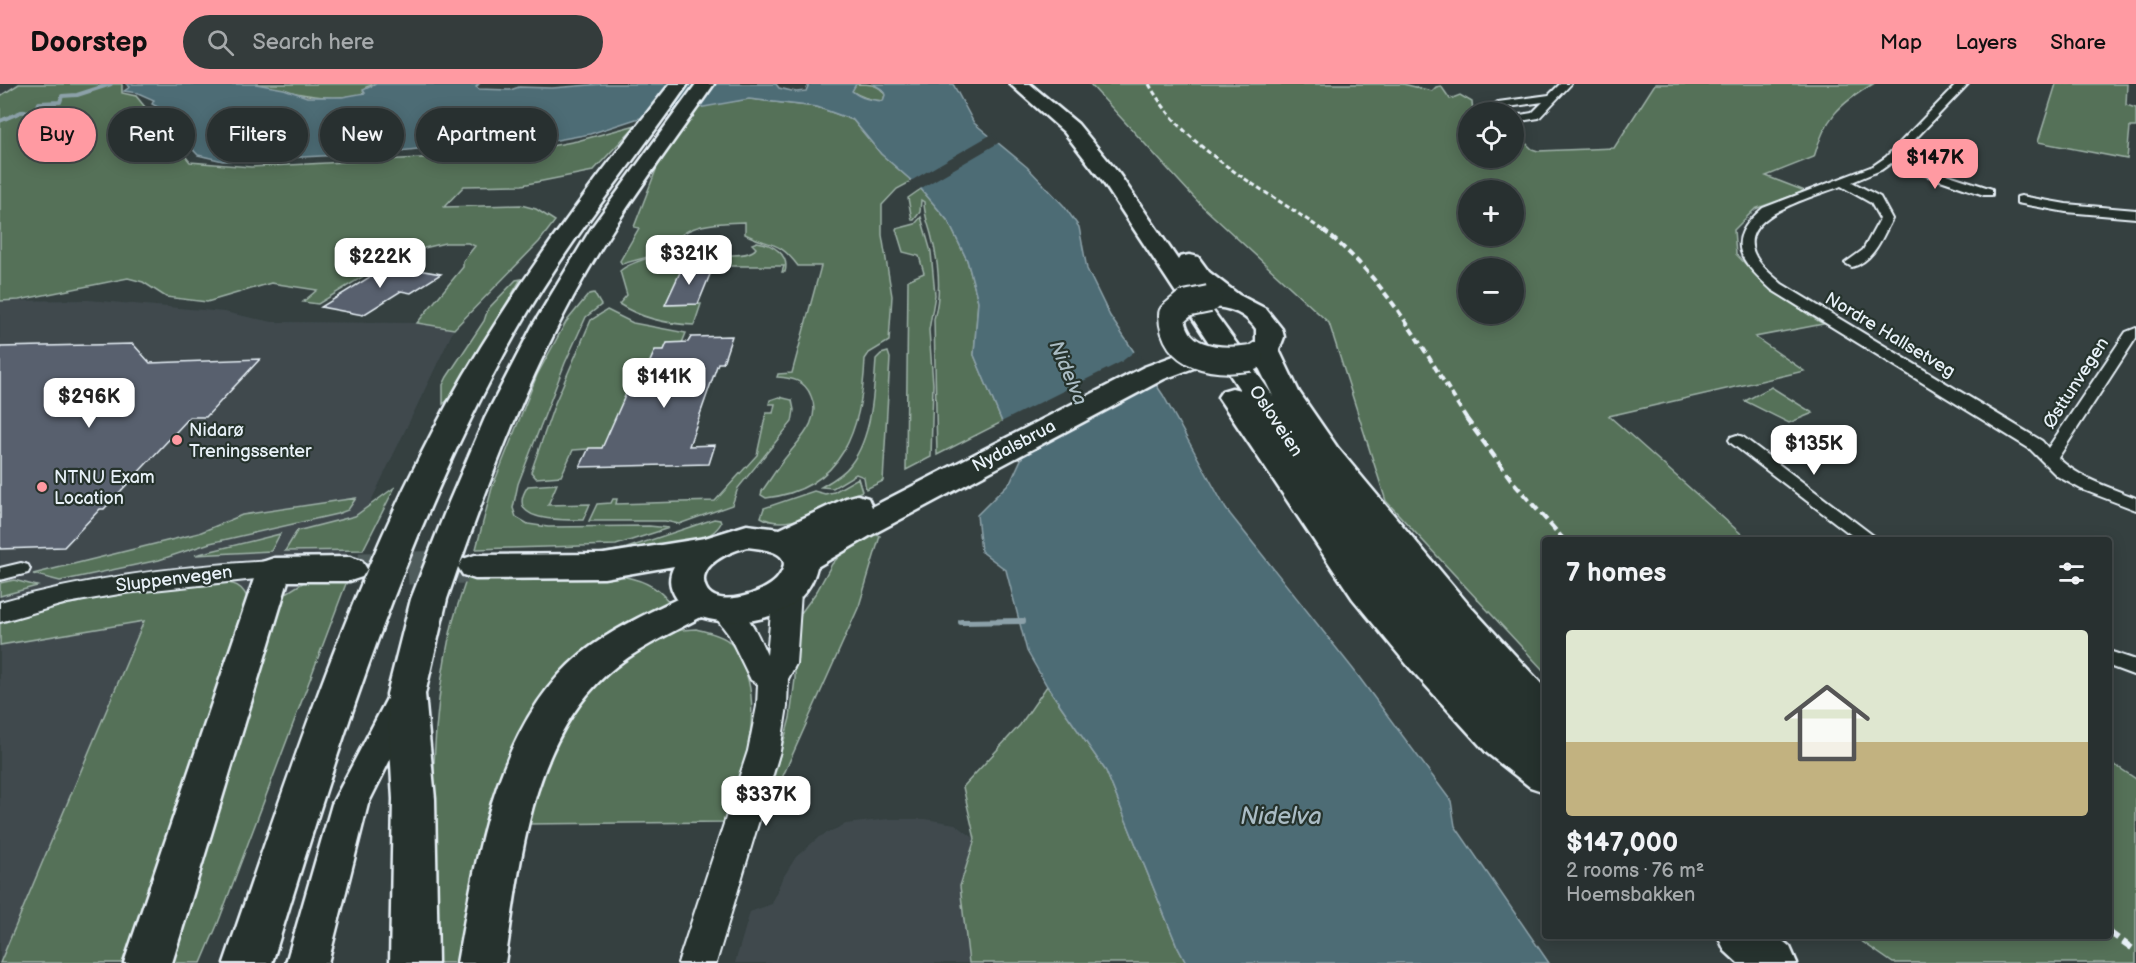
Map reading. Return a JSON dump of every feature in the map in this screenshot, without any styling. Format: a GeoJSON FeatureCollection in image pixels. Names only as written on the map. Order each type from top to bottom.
{"type":"FeatureCollection","features":[{"type":"Feature","properties":{"kind":"highway"},"geometry":{"type":"LineString","coordinates":[[248,963],[336,697],[410,512],[450,428],[503,331],[541,271],[610,173],[679,84]]}},
{"type":"Feature","properties":{"kind":"highway"},"geometry":{"type":"LineString","coordinates":[[414,963],[414,799],[406,694],[429,599],[465,502],[500,418],[546,325],[603,227],[705,84]]}},
{"type":"Feature","properties":{"kind":"highway","name":"Osloveien"},"geometry":{"type":"LineString","coordinates":[[1019,84],[1059,116],[1085,145],[1138,218],[1299,456],[1373,557],[1456,658],[1542,746]]}},
{"type":"Feature","properties":{"kind":"highway"},"geometry":{"type":"LineString","coordinates":[[1085,145],[1092,181],[1160,285],[1174,325],[1185,346],[1203,357],[1233,361],[1258,355],[1272,337],[1265,323],[1251,310],[1219,300],[1185,304],[1174,325]]}},
{"type":"Feature","properties":{"kind":"highway"},"geometry":{"type":"LineString","coordinates":[[1085,145],[1127,177],[1219,300]]}},
{"type":"Feature","properties":{"kind":"highway","name":"Nydalsbrua"},"geometry":{"type":"LineString","coordinates":[[853,518],[1144,359],[1174,325]]}},
{"type":"Feature","properties":{"kind":"highway"},"geometry":{"type":"LineString","coordinates":[[1258,355],[1326,453],[1461,622],[1542,710]]}},
{"type":"Feature","properties":{"kind":"highway"},"geometry":{"type":"LineString","coordinates":[[1203,357],[1359,582],[1422,657],[1501,742],[1542,773]]}},
{"type":"Feature","properties":{"kind":"highway","name":"Nydalsbrua"},"geometry":{"type":"LineString","coordinates":[[853,518],[1154,373],[1203,357]]}},
{"type":"Feature","properties":{"kind":"highway"},"geometry":{"type":"LineString","coordinates":[[792,551],[853,518]]}},
{"type":"Feature","properties":{"kind":"highway"},"geometry":{"type":"LineString","coordinates":[[475,567],[604,566],[711,548],[747,536],[772,537],[792,551],[798,578],[787,592],[755,608],[704,601],[652,576],[604,566]]}},
{"type":"Feature","properties":{"kind":"highway"},"geometry":{"type":"LineString","coordinates":[[704,601],[687,580],[694,563],[711,548]]}},
{"type":"Feature","properties":{"kind":"highway","name":"Sluppenvegen"},"geometry":{"type":"LineString","coordinates":[[274,570],[350,569]]}},
{"type":"Feature","properties":{"kind":"highway"},"geometry":{"type":"LineString","coordinates":[[148,963],[274,570]]}},
{"type":"Feature","properties":{"kind":"highway"},"geometry":{"type":"LineString","coordinates":[[481,963],[492,898],[517,792],[532,749],[547,720],[560,700],[592,665],[643,631],[704,601]]}},
{"type":"Feature","properties":{"kind":"highway"},"geometry":{"type":"LineString","coordinates":[[1745,939],[1773,963]]}},
{"type":"Feature","properties":{"kind":"main road"},"geometry":{"type":"LineString","coordinates":[[307,963],[350,804],[406,694]]}},
{"type":"Feature","properties":{"kind":"street"},"geometry":{"type":"LineString","coordinates":[[1524,118],[1535,116],[1566,84]]}},
{"type":"Feature","properties":{"kind":"street","name":"Nordre Hallsetveg"},"geometry":{"type":"LineString","coordinates":[[1963,84],[1890,159],[1877,168],[1767,211],[1752,221],[1743,243],[1746,255],[1778,287],[2036,445],[2063,472],[2136,504]]}},
{"type":"Feature","properties":{"kind":"street"},"geometry":{"type":"LineString","coordinates":[[1521,102],[1552,98]]}},
{"type":"Feature","properties":{"kind":"street"},"geometry":{"type":"LineString","coordinates":[[1890,159],[1989,192]]}},
{"type":"Feature","properties":{"kind":"street"},"geometry":{"type":"LineString","coordinates":[[1842,182],[1870,196],[1884,208],[1886,219],[1868,252],[1852,263]]}},
{"type":"Feature","properties":{"kind":"street"},"geometry":{"type":"LineString","coordinates":[[2021,200],[2066,208],[2136,214]]}},
{"type":"Feature","properties":{"kind":"street","name":"Østtunvegen"},"geometry":{"type":"LineString","coordinates":[[2050,458],[2131,335],[2136,332]]}},
{"type":"Feature","properties":{"kind":"street"},"geometry":{"type":"LineString","coordinates":[[1737,440],[1866,537]]}},
{"type":"Feature","properties":{"kind":"street"},"geometry":{"type":"LineString","coordinates":[[0,574],[21,569]]}},
{"type":"Feature","properties":{"kind":"street","name":"Sluppenvegen"},"geometry":{"type":"LineString","coordinates":[[0,612],[74,592],[147,580],[208,573],[274,570]]}},
{"type":"Feature","properties":{"kind":"street"},"geometry":{"type":"LineString","coordinates":[[697,963],[764,752],[772,706],[773,679],[782,664],[787,592]]}},
{"type":"Feature","properties":{"kind":"street"},"geometry":{"type":"LineString","coordinates":[[704,601],[741,630],[761,672],[773,679]]}},
{"type":"Feature","properties":{"kind":"street"},"geometry":{"type":"LineString","coordinates":[[2112,659],[2136,668]]}},
{"type":"Feature","properties":{"kind":"shaded area"},"geometry":{"type":"Polygon","coordinates":[[[88,300],[224,312],[272,322],[417,323],[454,329],[148,963],[0,963],[0,301],[88,300]]]}},
{"type":"Feature","properties":{"kind":"shaded area"},"geometry":{"type":"Polygon","coordinates":[[[889,819],[925,819],[955,824],[975,839],[960,886],[969,963],[735,963],[750,912],[772,904],[781,881],[796,857],[819,837],[846,824],[889,819]]]}},
{"type":"Feature","properties":{"kind":"green space"},"geometry":{"type":"Polygon","coordinates":[[[19,84],[122,84],[122,93],[136,96],[146,108],[108,108],[108,162],[190,162],[251,167],[345,162],[404,162],[404,159],[416,158],[416,162],[557,162],[557,145],[636,125],[593,171],[522,185],[464,186],[444,207],[521,205],[536,209],[555,221],[539,242],[454,329],[417,323],[463,267],[463,261],[475,246],[468,243],[445,243],[390,260],[318,304],[303,302],[317,290],[271,283],[207,302],[166,297],[143,282],[128,278],[19,300],[0,301],[0,96],[19,84]]]}},
{"type":"Feature","properties":{"kind":"green space"},"geometry":{"type":"Polygon","coordinates":[[[256,84],[376,84],[366,87],[365,93],[324,97],[256,84]]]}},
{"type":"Feature","properties":{"kind":"green space"},"geometry":{"type":"Polygon","coordinates":[[[856,84],[877,87],[885,95],[883,101],[867,98],[852,91],[856,84]]]}},
{"type":"Feature","properties":{"kind":"green space"},"geometry":{"type":"Polygon","coordinates":[[[1090,84],[1403,84],[1432,91],[1441,86],[1450,99],[1460,95],[1472,102],[1458,102],[1458,168],[1524,168],[1524,141],[1538,151],[1614,148],[1655,84],[1873,84],[1851,98],[1835,113],[1823,132],[1814,157],[1766,176],[1805,191],[1755,209],[1734,230],[1736,254],[1767,287],[1823,324],[1755,337],[1804,371],[1609,416],[1745,537],[1542,537],[1542,669],[1386,501],[1329,323],[1201,205],[1090,84]]]}},
{"type":"Feature","properties":{"kind":"green space"},"geometry":{"type":"Polygon","coordinates":[[[2056,84],[2127,84],[2126,105],[2136,108],[2136,127],[2130,127],[2127,159],[2038,142],[2056,84]]]}},
{"type":"Feature","properties":{"kind":"green space"},"geometry":{"type":"Polygon","coordinates":[[[749,99],[817,107],[853,120],[881,154],[912,181],[897,189],[882,205],[882,235],[892,296],[889,341],[869,353],[865,359],[859,409],[844,451],[831,468],[814,482],[793,492],[766,498],[761,495],[762,491],[808,429],[814,413],[811,396],[802,383],[777,377],[778,374],[792,373],[821,266],[798,266],[779,247],[745,234],[745,222],[695,228],[679,237],[674,244],[681,248],[622,264],[620,261],[639,228],[634,227],[659,162],[700,106],[749,99]]]}},
{"type":"Feature","properties":{"kind":"green space"},"geometry":{"type":"Polygon","coordinates":[[[921,189],[948,221],[967,260],[978,301],[974,355],[1002,422],[937,455],[934,319],[939,287],[938,266],[924,202],[921,200],[920,212],[912,220],[908,198],[921,189]]]}},
{"type":"Feature","properties":{"kind":"green space"},"geometry":{"type":"Polygon","coordinates":[[[921,217],[931,252],[935,295],[929,330],[933,384],[931,457],[906,470],[908,280],[924,273],[919,256],[903,252],[896,229],[915,224],[921,217]]]}},
{"type":"Feature","properties":{"kind":"green space"},"geometry":{"type":"Polygon","coordinates":[[[757,242],[779,251],[785,260],[785,272],[782,272],[784,266],[709,266],[666,305],[701,304],[694,325],[655,320],[619,304],[627,295],[620,271],[634,263],[685,252],[745,254],[756,248],[752,244],[757,242]]]}},
{"type":"Feature","properties":{"kind":"green space"},"geometry":{"type":"Polygon","coordinates":[[[521,279],[450,398],[443,404],[443,385],[484,321],[488,309],[516,280],[521,279]]]}},
{"type":"Feature","properties":{"kind":"green space"},"geometry":{"type":"Polygon","coordinates":[[[594,293],[601,305],[586,317],[565,363],[518,484],[513,508],[516,517],[528,524],[548,527],[649,526],[669,528],[616,545],[476,549],[492,488],[537,375],[566,322],[589,294],[594,293]]]}},
{"type":"Feature","properties":{"kind":"green space"},"geometry":{"type":"Polygon","coordinates":[[[607,310],[633,323],[686,333],[682,343],[667,343],[664,350],[655,351],[639,387],[602,448],[573,450],[561,476],[536,478],[531,472],[555,403],[591,320],[607,310]]]}},
{"type":"Feature","properties":{"kind":"green space"},"geometry":{"type":"Polygon","coordinates":[[[888,352],[890,358],[883,481],[866,489],[864,477],[856,474],[833,488],[821,487],[845,471],[858,453],[871,413],[876,359],[888,352]]]}},
{"type":"Feature","properties":{"kind":"green space"},"geometry":{"type":"Polygon","coordinates":[[[1771,387],[1813,413],[1789,423],[1745,401],[1771,387]]]}},
{"type":"Feature","properties":{"kind":"green space"},"geometry":{"type":"Polygon","coordinates":[[[779,397],[792,400],[794,410],[792,422],[738,488],[732,505],[679,524],[665,521],[589,521],[597,504],[611,503],[613,499],[617,499],[616,504],[715,501],[757,455],[766,413],[773,413],[775,404],[769,404],[770,400],[779,397]]]}},
{"type":"Feature","properties":{"kind":"green space"},"geometry":{"type":"Polygon","coordinates":[[[858,478],[862,491],[812,515],[785,522],[761,517],[764,508],[814,491],[825,494],[834,492],[858,478]]]}},
{"type":"Feature","properties":{"kind":"green space"},"geometry":{"type":"Polygon","coordinates":[[[557,484],[548,505],[590,504],[583,520],[539,517],[529,513],[523,507],[522,498],[528,486],[557,484]]]}},
{"type":"Feature","properties":{"kind":"green space"},"geometry":{"type":"Polygon","coordinates":[[[395,487],[363,550],[285,551],[297,531],[355,516],[395,487]]]}},
{"type":"Feature","properties":{"kind":"green space"},"geometry":{"type":"Polygon","coordinates":[[[356,498],[348,510],[337,514],[210,543],[159,560],[60,581],[33,574],[199,533],[242,515],[356,498]]]}},
{"type":"Feature","properties":{"kind":"green space"},"geometry":{"type":"Polygon","coordinates":[[[714,519],[720,520],[721,523],[706,537],[680,546],[646,552],[567,556],[475,556],[598,553],[624,549],[714,519]]]}},
{"type":"Feature","properties":{"kind":"green space"},"geometry":{"type":"Polygon","coordinates":[[[869,533],[880,536],[859,606],[778,787],[776,791],[770,792],[790,718],[795,679],[795,627],[801,613],[832,564],[845,550],[869,533]]]}},
{"type":"Feature","properties":{"kind":"green space"},"geometry":{"type":"Polygon","coordinates":[[[280,534],[271,551],[195,555],[280,534]]]}},
{"type":"Feature","properties":{"kind":"green space"},"geometry":{"type":"Polygon","coordinates":[[[596,574],[632,578],[648,584],[661,593],[671,606],[586,655],[467,963],[439,963],[434,879],[433,793],[438,708],[454,619],[467,577],[596,574]]]}},
{"type":"Feature","properties":{"kind":"green space"},"geometry":{"type":"Polygon","coordinates":[[[14,580],[37,586],[0,596],[0,583],[14,580]]]}},
{"type":"Feature","properties":{"kind":"green space"},"geometry":{"type":"Polygon","coordinates":[[[312,580],[347,581],[218,923],[201,963],[163,963],[283,595],[304,582],[312,580]]]}},
{"type":"Feature","properties":{"kind":"green space"},"geometry":{"type":"Polygon","coordinates":[[[212,581],[230,583],[240,587],[249,603],[132,963],[0,963],[144,621],[0,645],[0,620],[114,594],[212,581]]]}},
{"type":"Feature","properties":{"kind":"green space"},"geometry":{"type":"Polygon","coordinates":[[[696,629],[720,636],[730,643],[747,674],[751,695],[750,738],[739,782],[725,822],[526,824],[557,732],[610,667],[663,635],[696,629]]]}},
{"type":"Feature","properties":{"kind":"green space"},"geometry":{"type":"Polygon","coordinates":[[[1047,686],[1106,771],[1186,963],[969,963],[960,886],[975,839],[963,787],[1020,725],[1047,686]]]}},
{"type":"Feature","properties":{"kind":"green space"},"geometry":{"type":"Polygon","coordinates":[[[2112,763],[2136,779],[2136,963],[1893,963],[1858,939],[2112,939],[2112,763]]]}},
{"type":"Feature","properties":{"kind":"water","name":"Nidelva"},"geometry":{"type":"Polygon","coordinates":[[[126,84],[256,84],[284,89],[307,97],[342,97],[365,93],[363,90],[376,84],[479,84],[476,87],[479,89],[510,90],[519,87],[552,88],[603,84],[776,84],[779,88],[796,92],[806,91],[809,84],[856,84],[852,91],[855,94],[866,99],[883,101],[885,95],[883,90],[873,84],[953,84],[974,123],[1027,167],[1064,206],[1079,227],[1087,269],[1110,316],[1163,395],[1226,509],[1353,669],[1451,801],[1455,826],[1549,963],[1186,963],[1106,771],[1047,686],[1027,651],[1006,570],[981,551],[977,515],[1011,481],[1023,455],[1002,422],[974,355],[978,301],[967,260],[948,221],[921,189],[881,154],[853,120],[817,107],[749,99],[636,119],[590,134],[557,140],[557,108],[416,108],[416,149],[404,150],[404,108],[320,108],[320,156],[308,157],[308,108],[207,108],[207,157],[195,152],[195,108],[159,108],[152,104],[154,100],[138,93],[124,91],[130,87],[126,84]]]}},
{"type":"Feature","properties":{"kind":"pier"},"geometry":{"type":"Polygon","coordinates":[[[992,134],[1000,142],[918,190],[909,182],[992,134]]]}},
{"type":"Feature","properties":{"kind":"pier"},"geometry":{"type":"Polygon","coordinates":[[[1135,351],[1157,382],[1019,454],[999,423],[1121,362],[1135,351]]]}},
{"type":"Feature","properties":{"kind":"building"},"geometry":{"type":"Polygon","coordinates":[[[389,265],[441,274],[411,293],[401,291],[363,315],[321,307],[389,265]]]}},
{"type":"Feature","properties":{"kind":"building"},"geometry":{"type":"Polygon","coordinates":[[[713,267],[698,304],[665,305],[682,268],[713,267]]]}},
{"type":"Feature","properties":{"kind":"building"},"geometry":{"type":"Polygon","coordinates":[[[732,336],[723,363],[718,363],[689,446],[715,445],[709,464],[580,467],[589,448],[602,448],[629,387],[639,387],[655,350],[664,350],[667,343],[688,342],[691,337],[732,336]]]}},
{"type":"Feature","properties":{"kind":"building"},"geometry":{"type":"Polygon","coordinates":[[[133,344],[150,363],[260,359],[206,417],[190,417],[104,509],[100,509],[64,547],[0,549],[0,347],[133,344]]]}},
{"type":"Feature","properties":{"kind":"waterway"},"geometry":{"type":"LineString","coordinates":[[0,121],[21,112],[39,111],[41,109],[38,106],[39,103],[60,102],[62,96],[77,95],[111,84]]}},
{"type":"Feature","properties":{"kind":"waterway"},"geometry":{"type":"LineString","coordinates":[[961,622],[1023,621]]}},
{"type":"Feature","properties":{"kind":"tunnel"},"geometry":{"type":"LineString","coordinates":[[359,569],[467,567]]}},
{"type":"Feature","properties":{"kind":"railway"},"geometry":{"type":"LineString","coordinates":[[1149,84],[1165,108],[1205,149],[1325,232]]}},
{"type":"Feature","properties":{"kind":"railway"},"geometry":{"type":"LineString","coordinates":[[1323,230],[1367,271],[1386,294],[1420,343],[1467,419]]}},
{"type":"Feature","properties":{"kind":"railway"},"geometry":{"type":"LineString","coordinates":[[1466,418],[1513,482],[1561,537]]}},
{"type":"Feature","properties":{"kind":"railway"},"geometry":{"type":"LineString","coordinates":[[2112,934],[2136,951]]}},
{"type":"Feature","properties":{"kind":"place","name":"Nidarø Treningssenter"},"geometry":{"type":"Point","coordinates":[177,440]}},
{"type":"Feature","properties":{"kind":"place","name":"NTNU Exam Location"},"geometry":{"type":"Point","coordinates":[42,487]}}]}
